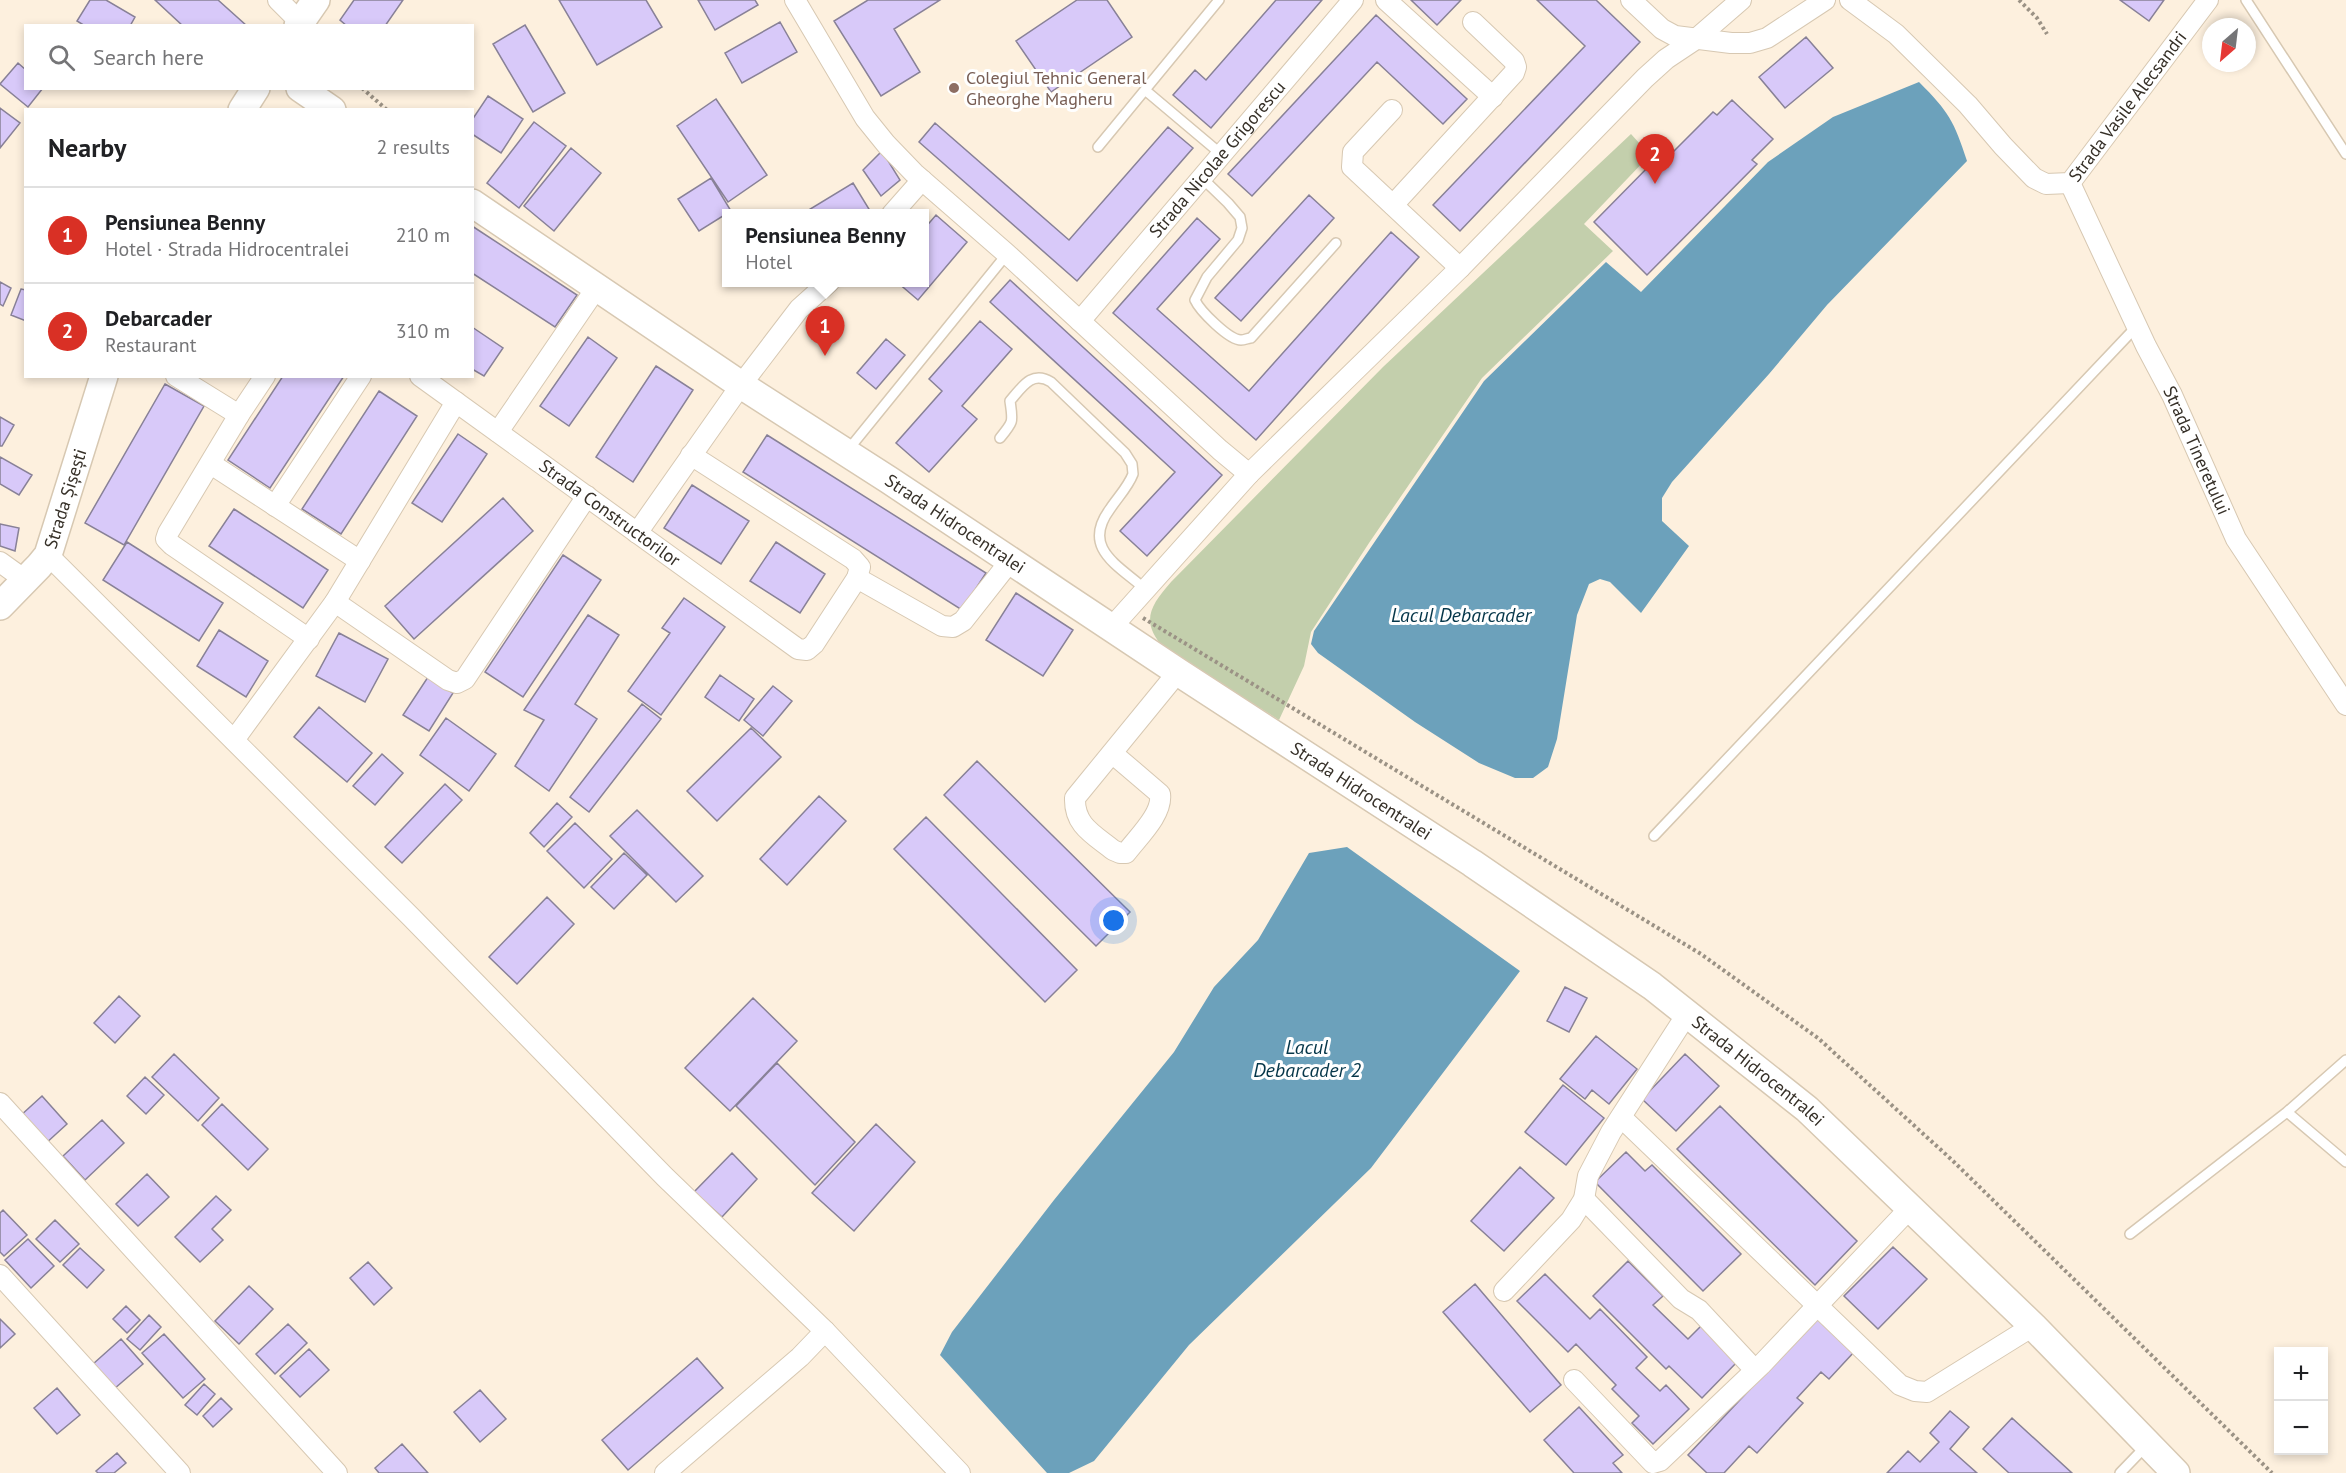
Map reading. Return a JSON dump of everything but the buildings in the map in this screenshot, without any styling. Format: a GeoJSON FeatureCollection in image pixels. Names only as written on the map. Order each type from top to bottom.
{"type":"FeatureCollection","features":[{"type":"Feature","properties":{"kind":"street"},"geometry":{"type":"LineString","coordinates":[[278,0],[299,24],[316,0]]}},
{"type":"Feature","properties":{"kind":"street"},"geometry":{"type":"LineString","coordinates":[[795,0],[865,118],[886,144],[922,180],[1007,254],[1249,474]]}},
{"type":"Feature","properties":{"kind":"street","name":"Strada Nicolae Grigorescu"},"geometry":{"type":"LineString","coordinates":[[1080,321],[1353,0]]}},
{"type":"Feature","properties":{"kind":"street"},"geometry":{"type":"LineString","coordinates":[[1386,0],[1493,97]]}},
{"type":"Feature","properties":{"kind":"street"},"geometry":{"type":"LineString","coordinates":[[1631,0],[1662,29],[1675,36],[1731,43],[1750,43],[1767,38],[1825,0]]}},
{"type":"Feature","properties":{"kind":"street"},"geometry":{"type":"LineString","coordinates":[[1111,628],[1249,474],[1460,268],[1645,78],[1666,59],[1696,39],[1741,0]]}},
{"type":"Feature","properties":{"kind":"street","name":"Strada Vasile Alecsandri"},"geometry":{"type":"LineString","coordinates":[[1850,0],[1896,34],[1968,105],[2034,178],[2046,184],[2070,183],[2208,0]]}},
{"type":"Feature","properties":{"kind":"street"},"geometry":{"type":"LineString","coordinates":[[1393,205],[1514,72],[1516,67],[1514,61],[1473,22]]}},
{"type":"Feature","properties":{"kind":"street"},"geometry":{"type":"LineString","coordinates":[[243,108],[255,90]]}},
{"type":"Feature","properties":{"kind":"street"},"geometry":{"type":"LineString","coordinates":[[303,90],[329,108]]}},
{"type":"Feature","properties":{"kind":"street"},"geometry":{"type":"LineString","coordinates":[[1392,110],[1353,152],[1352,167],[1460,268]]}},
{"type":"Feature","properties":{"kind":"street"},"geometry":{"type":"LineString","coordinates":[[896,209],[922,180]]}},
{"type":"Feature","properties":{"kind":"street","name":"Strada Tineretului"},"geometry":{"type":"LineString","coordinates":[[2070,183],[2172,395],[2236,539],[2346,705]]}},
{"type":"Feature","properties":{"kind":"street","name":"Strada Hidrocentralei"},"geometry":{"type":"LineString","coordinates":[[474,204],[741,386],[1011,560],[1111,628],[1472,863],[1652,986],[1807,1109],[2033,1326],[2176,1473]]}},
{"type":"Feature","properties":{"kind":"street"},"geometry":{"type":"LineString","coordinates":[[498,432],[597,287]]}},
{"type":"Feature","properties":{"kind":"street"},"geometry":{"type":"LineString","coordinates":[[637,533],[741,386],[800,309],[824,287]]}},
{"type":"Feature","properties":{"kind":"street","name":"Strada Șișești"},"geometry":{"type":"LineString","coordinates":[[0,606],[48,555],[103,378]]}},
{"type":"Feature","properties":{"kind":"street"},"geometry":{"type":"LineString","coordinates":[[179,378],[239,415]]}},
{"type":"Feature","properties":{"kind":"street"},"geometry":{"type":"LineString","coordinates":[[264,378],[239,415],[166,539],[309,639]]}},
{"type":"Feature","properties":{"kind":"street"},"geometry":{"type":"LineString","coordinates":[[275,506],[360,378]]}},
{"type":"Feature","properties":{"kind":"street","name":"Strada Constructorilor"},"geometry":{"type":"LineString","coordinates":[[423,378],[798,649],[807,650],[814,644],[857,578]]}},
{"type":"Feature","properties":{"kind":"street"},"geometry":{"type":"LineString","coordinates":[[234,740],[335,602],[456,402]]}},
{"type":"Feature","properties":{"kind":"street"},"geometry":{"type":"LineString","coordinates":[[691,455],[853,559],[860,567],[857,578],[942,626],[953,627],[963,621],[1011,560]]}},
{"type":"Feature","properties":{"kind":"street"},"geometry":{"type":"LineString","coordinates":[[211,464],[360,561]]}},
{"type":"Feature","properties":{"kind":"street"},"geometry":{"type":"LineString","coordinates":[[335,602],[448,680],[457,682],[465,679],[587,496]]}},
{"type":"Feature","properties":{"kind":"street"},"geometry":{"type":"LineString","coordinates":[[48,555],[411,916],[665,1177],[825,1331],[960,1473]]}},
{"type":"Feature","properties":{"kind":"street"},"geometry":{"type":"LineString","coordinates":[[0,562],[25,580]]}},
{"type":"Feature","properties":{"kind":"street"},"geometry":{"type":"LineString","coordinates":[[1112,753],[1160,794],[1161,801],[1158,810],[1126,853],[1113,850],[1077,820],[1074,809],[1075,798],[1178,672]]}},
{"type":"Feature","properties":{"kind":"street"},"geometry":{"type":"LineString","coordinates":[[1504,1291],[1571,1220],[1584,1199],[1588,1176],[1621,1117],[1687,1014]]}},
{"type":"Feature","properties":{"kind":"street"},"geometry":{"type":"LineString","coordinates":[[0,1103],[337,1473]]}},
{"type":"Feature","properties":{"kind":"street"},"geometry":{"type":"LineString","coordinates":[[1621,1117],[1900,1385],[1915,1392],[1927,1392],[2033,1326]]}},
{"type":"Feature","properties":{"kind":"street"},"geometry":{"type":"LineString","coordinates":[[1584,1199],[1681,1299],[1698,1310],[1755,1370]]}},
{"type":"Feature","properties":{"kind":"street"},"geometry":{"type":"LineString","coordinates":[[1574,1380],[1653,1463],[1660,1461],[1755,1370],[1911,1207]]}},
{"type":"Feature","properties":{"kind":"street"},"geometry":{"type":"LineString","coordinates":[[0,1275],[180,1473]]}},
{"type":"Feature","properties":{"kind":"street"},"geometry":{"type":"LineString","coordinates":[[665,1473],[800,1357],[825,1331]]}},
{"type":"Feature","properties":{"kind":"lane"},"geometry":{"type":"LineString","coordinates":[[1098,147],[1219,0]]}},
{"type":"Feature","properties":{"kind":"lane"},"geometry":{"type":"LineString","coordinates":[[2246,0],[2346,154]]}},
{"type":"Feature","properties":{"kind":"lane"},"geometry":{"type":"LineString","coordinates":[[1145,90],[1221,154]]}},
{"type":"Feature","properties":{"kind":"lane"},"geometry":{"type":"LineString","coordinates":[[1201,177],[1240,217],[1242,228],[1239,240],[1207,277],[1195,300],[1199,308],[1231,337],[1241,340],[1251,338],[1336,243]]}},
{"type":"Feature","properties":{"kind":"lane"},"geometry":{"type":"LineString","coordinates":[[845,453],[1007,254]]}},
{"type":"Feature","properties":{"kind":"lane"},"geometry":{"type":"LineString","coordinates":[[1654,836],[2137,326]]}},
{"type":"Feature","properties":{"kind":"lane"},"geometry":{"type":"LineString","coordinates":[[1000,438],[1011,425],[1014,415],[1010,401],[1027,381],[1035,377],[1044,378],[1060,390],[1125,453],[1132,464],[1133,474],[1101,523],[1098,535],[1100,546],[1145,589]]}},
{"type":"Feature","properties":{"kind":"lane"},"geometry":{"type":"LineString","coordinates":[[2130,1234],[2288,1112],[2346,1060]]}},
{"type":"Feature","properties":{"kind":"lane"},"geometry":{"type":"LineString","coordinates":[[2288,1112],[2346,1162]]}},
{"type":"Feature","properties":{"kind":"lane"},"geometry":{"type":"LineString","coordinates":[[2120,1473],[2149,1443]]}},
{"type":"Feature","properties":{"kind":"path"},"geometry":{"type":"LineString","coordinates":[[2019,0],[2037,18],[2047,34]]}},
{"type":"Feature","properties":{"kind":"path"},"geometry":{"type":"LineString","coordinates":[[364,90],[385,108]]}},
{"type":"Feature","properties":{"kind":"green space"},"geometry":{"type":"Polygon","coordinates":[[[1631,134],[1650,155],[1584,224],[1613,251],[1482,378],[1311,632],[1304,666],[1279,720],[1164,648],[1152,630],[1150,622],[1153,607],[1171,582],[1383,367],[1631,134]]]}},
{"type":"Feature","properties":{"kind":"water","name":"Lacul Debarcader"},"geometry":{"type":"Polygon","coordinates":[[[1919,82],[1949,118],[1967,161],[1827,305],[1769,374],[1672,482],[1662,498],[1662,521],[1689,546],[1641,613],[1610,582],[1600,579],[1589,584],[1577,615],[1557,739],[1548,767],[1533,778],[1515,778],[1479,763],[1415,722],[1318,653],[1311,644],[1314,631],[1484,381],[1606,262],[1641,292],[1768,162],[1833,117],[1919,82]]]}},
{"type":"Feature","properties":{"kind":"water","name":"Lacul Debarcader 2"},"geometry":{"type":"Polygon","coordinates":[[[1347,847],[1520,971],[1371,1168],[1189,1345],[1094,1461],[1069,1473],[1047,1473],[940,1355],[952,1332],[1054,1200],[1174,1052],[1214,987],[1258,940],[1309,853],[1347,847]]]}},
{"type":"Feature","properties":{"kind":"place","name":"Colegiul Tehnic General Gheorghe Magheru"},"geometry":{"type":"Point","coordinates":[954,88]}},
{"type":"Feature","properties":{"kind":"place","name":"Debarcader"},"geometry":{"type":"Point","coordinates":[1655,184]}},
{"type":"Feature","properties":{"kind":"place","name":"Pensiunea Benny"},"geometry":{"type":"Point","coordinates":[825,356]}}]}
